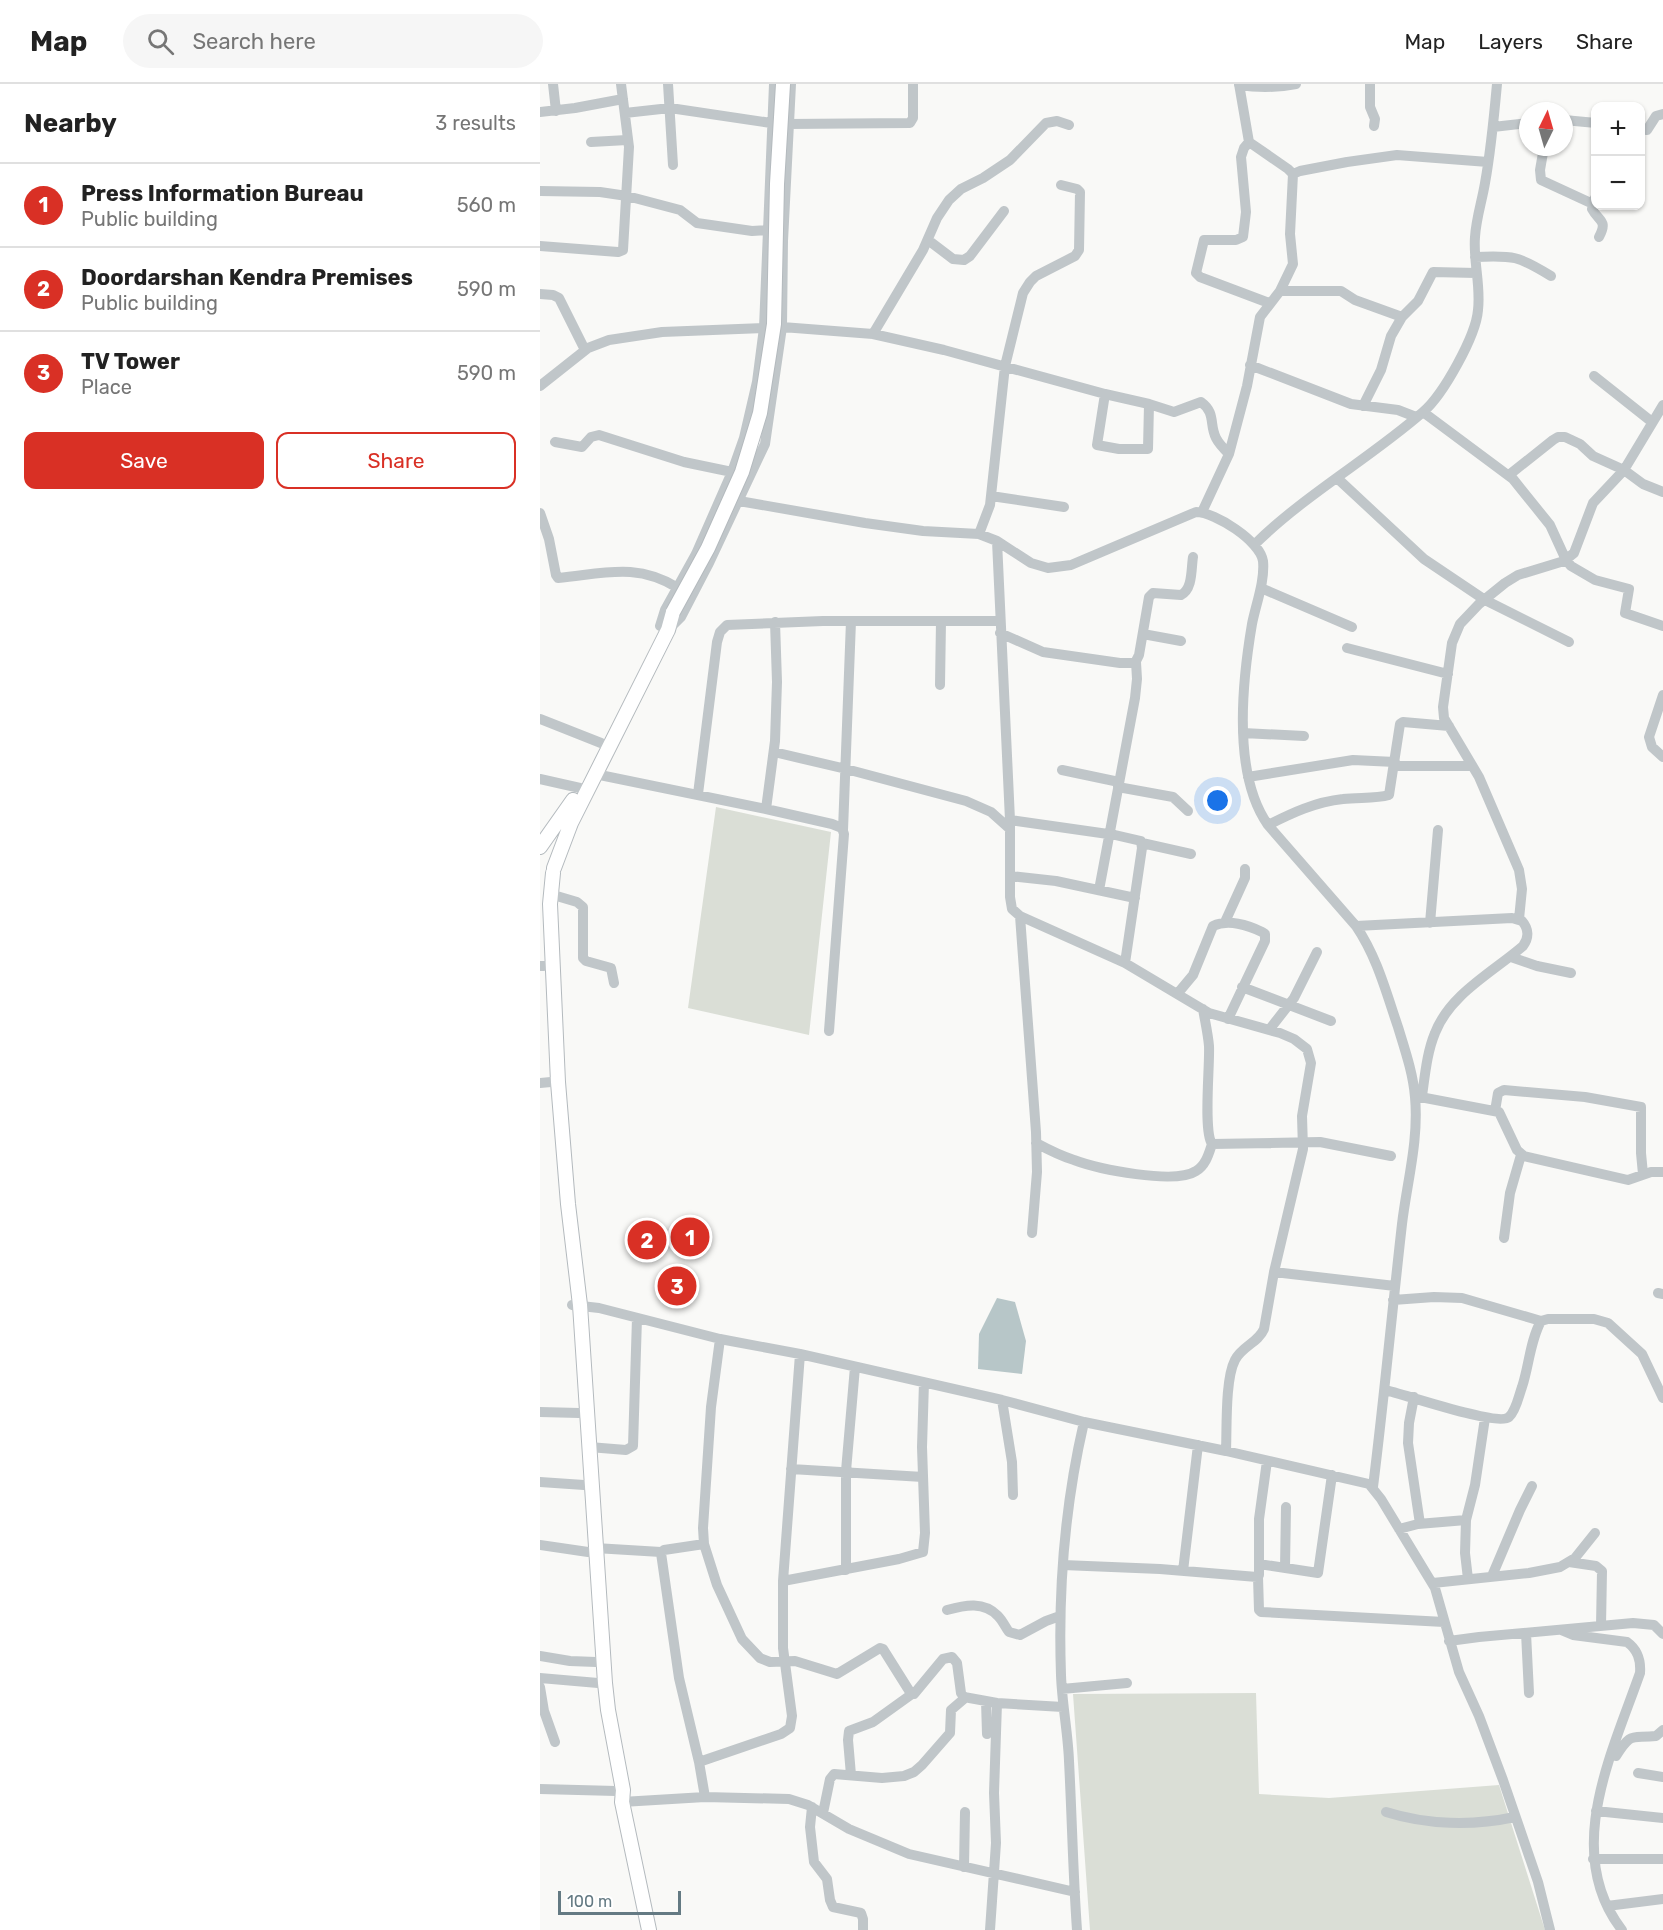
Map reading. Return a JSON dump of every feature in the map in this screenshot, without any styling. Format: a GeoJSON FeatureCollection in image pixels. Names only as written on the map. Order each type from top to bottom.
{"type":"FeatureCollection","features":[{"type":"Feature","properties":{"kind":"main road"},"geometry":{"type":"LineString","coordinates":[[540,847],[563,817],[580,788],[601,743],[708,548],[742,472],[760,413],[774,324],[777,184],[783,84]]}},
{"type":"Feature","properties":{"kind":"main road"},"geometry":{"type":"LineString","coordinates":[[619,1796],[623,1790],[607,1701],[584,1485],[576,1305],[545,1083],[542,966],[545,892],[566,834],[664,628]]}},
{"type":"Feature","properties":{"kind":"main road"},"geometry":{"type":"LineString","coordinates":[[540,853],[550,858],[553,871],[546,882],[540,884]]}},
{"type":"Feature","properties":{"kind":"main road"},"geometry":{"type":"LineString","coordinates":[[545,892],[558,1082],[589,1448],[591,1550],[598,1683],[605,1735],[649,1930]]}},
{"type":"Feature","properties":{"kind":"street"},"geometry":{"type":"LineString","coordinates":[[553,84],[556,111]]}},
{"type":"Feature","properties":{"kind":"street"},"geometry":{"type":"LineString","coordinates":[[540,246],[623,251],[629,159],[621,84]]}},
{"type":"Feature","properties":{"kind":"street"},"geometry":{"type":"LineString","coordinates":[[668,84],[673,165]]}},
{"type":"Feature","properties":{"kind":"street"},"geometry":{"type":"LineString","coordinates":[[664,628],[665,610],[696,554],[732,472],[747,427],[757,382],[764,328],[774,84]]}},
{"type":"Feature","properties":{"kind":"street"},"geometry":{"type":"LineString","coordinates":[[664,628],[681,617],[765,444],[782,327],[783,241],[791,84]]}},
{"type":"Feature","properties":{"kind":"street"},"geometry":{"type":"LineString","coordinates":[[788,124],[910,123],[913,118],[913,84]]}},
{"type":"Feature","properties":{"kind":"street"},"geometry":{"type":"LineString","coordinates":[[1269,303],[1200,277],[1196,273],[1204,240],[1236,240],[1243,237],[1246,199],[1241,157],[1248,142],[1239,85],[1280,88],[1296,84]]}},
{"type":"Feature","properties":{"kind":"street"},"geometry":{"type":"LineString","coordinates":[[1370,84],[1370,107],[1376,119],[1374,126]]}},
{"type":"Feature","properties":{"kind":"street"},"geometry":{"type":"LineString","coordinates":[[1255,544],[1278,522],[1420,415],[1441,390],[1472,335],[1479,306],[1475,237],[1488,162],[1497,84]]}},
{"type":"Feature","properties":{"kind":"street"},"geometry":{"type":"LineString","coordinates":[[540,112],[624,99]]}},
{"type":"Feature","properties":{"kind":"street"},"geometry":{"type":"LineString","coordinates":[[625,113],[670,108],[771,123]]}},
{"type":"Feature","properties":{"kind":"street"},"geometry":{"type":"LineString","coordinates":[[1645,130],[1656,116],[1663,114]]}},
{"type":"Feature","properties":{"kind":"street"},"geometry":{"type":"LineString","coordinates":[[873,334],[928,240],[942,209],[961,189],[1010,160],[1047,123],[1057,121],[1069,125]]}},
{"type":"Feature","properties":{"kind":"street"},"geometry":{"type":"LineString","coordinates":[[1573,121],[1591,123]]}},
{"type":"Feature","properties":{"kind":"street"},"geometry":{"type":"LineString","coordinates":[[1493,127],[1519,124]]}},
{"type":"Feature","properties":{"kind":"street"},"geometry":{"type":"LineString","coordinates":[[591,141],[627,140]]}},
{"type":"Feature","properties":{"kind":"street"},"geometry":{"type":"LineString","coordinates":[[1202,512],[1229,454],[1258,323],[1269,303],[1280,291],[1291,271],[1293,261],[1290,234],[1293,174],[1248,142]]}},
{"type":"Feature","properties":{"kind":"street"},"geometry":{"type":"LineString","coordinates":[[1293,174],[1347,162],[1397,155],[1488,162]]}},
{"type":"Feature","properties":{"kind":"street"},"geometry":{"type":"LineString","coordinates":[[1542,156],[1540,170],[1542,180],[1591,199]]}},
{"type":"Feature","properties":{"kind":"street"},"geometry":{"type":"LineString","coordinates":[[978,534],[988,512],[991,496],[1005,366],[1020,302],[1030,282],[1036,276],[1075,255],[1079,250],[1080,192],[1061,185]]}},
{"type":"Feature","properties":{"kind":"street"},"geometry":{"type":"LineString","coordinates":[[540,191],[600,192],[627,196],[683,211],[697,223],[752,231],[768,230]]}},
{"type":"Feature","properties":{"kind":"street"},"geometry":{"type":"LineString","coordinates":[[1593,210],[1603,224],[1599,237]]}},
{"type":"Feature","properties":{"kind":"street"},"geometry":{"type":"LineString","coordinates":[[928,240],[953,259],[964,260],[970,256],[1004,211]]}},
{"type":"Feature","properties":{"kind":"street"},"geometry":{"type":"LineString","coordinates":[[1475,257],[1506,256],[1523,259],[1551,276]]}},
{"type":"Feature","properties":{"kind":"street"},"geometry":{"type":"LineString","coordinates":[[1363,406],[1381,370],[1391,336],[1402,317],[1418,301],[1433,272],[1476,273]]}},
{"type":"Feature","properties":{"kind":"street"},"geometry":{"type":"LineString","coordinates":[[1280,291],[1341,291],[1358,302],[1402,317]]}},
{"type":"Feature","properties":{"kind":"street"},"geometry":{"type":"LineString","coordinates":[[540,294],[555,296],[561,301],[585,350]]}},
{"type":"Feature","properties":{"kind":"street"},"geometry":{"type":"LineString","coordinates":[[782,327],[873,334],[1005,366],[1173,412],[1201,402],[1211,414],[1217,440],[1229,454]]}},
{"type":"Feature","properties":{"kind":"street"},"geometry":{"type":"LineString","coordinates":[[540,386],[585,350],[609,340],[690,330],[764,328]]}},
{"type":"Feature","properties":{"kind":"street"},"geometry":{"type":"LineString","coordinates":[[1250,365],[1339,400],[1420,415],[1509,475],[1550,525],[1566,560],[1576,570],[1587,576],[1629,589],[1625,613],[1663,626]]}},
{"type":"Feature","properties":{"kind":"street"},"geometry":{"type":"LineString","coordinates":[[1594,376],[1652,422]]}},
{"type":"Feature","properties":{"kind":"street"},"geometry":{"type":"LineString","coordinates":[[1105,394],[1097,445],[1119,449],[1148,449],[1149,404]]}},
{"type":"Feature","properties":{"kind":"street"},"geometry":{"type":"LineString","coordinates":[[1373,1487],[1403,1213],[1416,1138],[1418,1096],[1434,1034],[1444,1014],[1468,991],[1511,957],[1527,940],[1527,928],[1519,919],[1522,890],[1519,870],[1486,793],[1444,718],[1443,707],[1452,643],[1457,628],[1505,583],[1518,575],[1566,560],[1577,548],[1593,503],[1624,470],[1663,405]]}},
{"type":"Feature","properties":{"kind":"street"},"geometry":{"type":"LineString","coordinates":[[747,427],[767,431]]}},
{"type":"Feature","properties":{"kind":"street"},"geometry":{"type":"LineString","coordinates":[[555,442],[582,447],[591,436],[599,435],[684,462],[732,472]]}},
{"type":"Feature","properties":{"kind":"street"},"geometry":{"type":"LineString","coordinates":[[1509,475],[1560,436],[1580,444],[1593,456],[1624,470],[1643,484],[1663,492]]}},
{"type":"Feature","properties":{"kind":"street"},"geometry":{"type":"LineString","coordinates":[[1337,478],[1419,555],[1485,600],[1569,642]]}},
{"type":"Feature","properties":{"kind":"street"},"geometry":{"type":"LineString","coordinates":[[991,496],[1064,507]]}},
{"type":"Feature","properties":{"kind":"street"},"geometry":{"type":"LineString","coordinates":[[739,501],[865,523],[923,531],[978,534],[998,541],[1030,563],[1040,567],[1055,568],[1071,565],[1190,514],[1202,512],[1219,519],[1255,544],[1263,560],[1261,588],[1249,642],[1244,686],[1244,733],[1248,777],[1259,813],[1356,926],[1372,953],[1389,998],[1418,1096]]}},
{"type":"Feature","properties":{"kind":"street"},"geometry":{"type":"LineString","coordinates":[[540,513],[558,578],[623,572],[656,576],[678,588]]}},
{"type":"Feature","properties":{"kind":"street"},"geometry":{"type":"LineString","coordinates":[[998,541],[1012,909],[1020,916],[1125,963],[1203,1009],[1228,1019],[1269,1030],[1302,1044],[1310,1056],[1311,1068],[1302,1116],[1303,1142],[1262,1333],[1260,1337],[1241,1350],[1233,1365],[1230,1378],[1226,1451]]}},
{"type":"Feature","properties":{"kind":"street"},"geometry":{"type":"LineString","coordinates":[[1099,890],[1135,698],[1136,662],[1151,595],[1153,593],[1186,594],[1193,557]]}},
{"type":"Feature","properties":{"kind":"street"},"geometry":{"type":"LineString","coordinates":[[1261,588],[1352,627]]}},
{"type":"Feature","properties":{"kind":"street"},"geometry":{"type":"LineString","coordinates":[[829,1031],[843,830],[851,621]]}},
{"type":"Feature","properties":{"kind":"street"},"geometry":{"type":"LineString","coordinates":[[940,685],[941,621]]}},
{"type":"Feature","properties":{"kind":"street"},"geometry":{"type":"LineString","coordinates":[[698,794],[720,632],[723,628],[733,624],[776,622],[1000,621]]}},
{"type":"Feature","properties":{"kind":"street"},"geometry":{"type":"LineString","coordinates":[[766,809],[774,752],[777,682],[776,622]]}},
{"type":"Feature","properties":{"kind":"street"},"geometry":{"type":"LineString","coordinates":[[1000,633],[1051,654],[1120,663],[1136,662]]}},
{"type":"Feature","properties":{"kind":"street"},"geometry":{"type":"LineString","coordinates":[[1143,634],[1181,641]]}},
{"type":"Feature","properties":{"kind":"street"},"geometry":{"type":"LineString","coordinates":[[1347,648],[1448,674]]}},
{"type":"Feature","properties":{"kind":"street"},"geometry":{"type":"LineString","coordinates":[[1663,695],[1649,737],[1652,747],[1663,757]]}},
{"type":"Feature","properties":{"kind":"street"},"geometry":{"type":"LineString","coordinates":[[540,719],[601,743]]}},
{"type":"Feature","properties":{"kind":"street"},"geometry":{"type":"LineString","coordinates":[[1268,825],[1304,807],[1318,803],[1388,796],[1401,722],[1449,726]]}},
{"type":"Feature","properties":{"kind":"street"},"geometry":{"type":"LineString","coordinates":[[1244,733],[1304,736]]}},
{"type":"Feature","properties":{"kind":"street"},"geometry":{"type":"LineString","coordinates":[[774,752],[966,801],[991,812],[1010,825],[1109,834],[1191,854]]}},
{"type":"Feature","properties":{"kind":"street"},"geometry":{"type":"LineString","coordinates":[[1248,777],[1353,760],[1394,764],[1472,766]]}},
{"type":"Feature","properties":{"kind":"street"},"geometry":{"type":"LineString","coordinates":[[1062,770],[1173,797],[1188,811]]}},
{"type":"Feature","properties":{"kind":"street"},"geometry":{"type":"LineString","coordinates":[[596,774],[766,809],[832,824],[843,830]]}},
{"type":"Feature","properties":{"kind":"street"},"geometry":{"type":"LineString","coordinates":[[540,780],[580,788]]}},
{"type":"Feature","properties":{"kind":"street"},"geometry":{"type":"LineString","coordinates":[[1430,923],[1438,830]]}},
{"type":"Feature","properties":{"kind":"street"},"geometry":{"type":"LineString","coordinates":[[1125,963],[1142,843]]}},
{"type":"Feature","properties":{"kind":"street"},"geometry":{"type":"LineString","coordinates":[[1225,922],[1244,881],[1245,869]]}},
{"type":"Feature","properties":{"kind":"street"},"geometry":{"type":"LineString","coordinates":[[1010,876],[1040,879],[1135,898]]}},
{"type":"Feature","properties":{"kind":"street"},"geometry":{"type":"LineString","coordinates":[[545,892],[578,902],[583,907],[583,958],[586,961],[611,968],[614,983]]}},
{"type":"Feature","properties":{"kind":"street"},"geometry":{"type":"LineString","coordinates":[[1020,916],[1036,1143],[1032,1233]]}},
{"type":"Feature","properties":{"kind":"street"},"geometry":{"type":"LineString","coordinates":[[1356,926],[1519,919]]}},
{"type":"Feature","properties":{"kind":"street"},"geometry":{"type":"LineString","coordinates":[[1178,993],[1193,975],[1211,929],[1225,922],[1254,928],[1265,934],[1265,941],[1228,1019]]}},
{"type":"Feature","properties":{"kind":"street"},"geometry":{"type":"LineString","coordinates":[[1269,1030],[1301,986],[1317,952]]}},
{"type":"Feature","properties":{"kind":"street"},"geometry":{"type":"LineString","coordinates":[[1511,957],[1537,966],[1571,973]]}},
{"type":"Feature","properties":{"kind":"street"},"geometry":{"type":"LineString","coordinates":[[1242,987],[1330,1021]]}},
{"type":"Feature","properties":{"kind":"street"},"geometry":{"type":"LineString","coordinates":[[1036,1143],[1077,1162],[1137,1174],[1174,1176],[1190,1174],[1201,1168],[1212,1144],[1209,1139],[1209,1048],[1203,1009]]}},
{"type":"Feature","properties":{"kind":"street"},"geometry":{"type":"LineString","coordinates":[[1495,1111],[1498,1093],[1504,1090],[1585,1097],[1641,1107],[1643,1174]]}},
{"type":"Feature","properties":{"kind":"street"},"geometry":{"type":"LineString","coordinates":[[1418,1096],[1495,1111],[1501,1115],[1521,1155],[1589,1169],[1622,1179],[1633,1180],[1643,1174],[1663,1172]]}},
{"type":"Feature","properties":{"kind":"street"},"geometry":{"type":"LineString","coordinates":[[1212,1144],[1328,1143],[1391,1156]]}},
{"type":"Feature","properties":{"kind":"street"},"geometry":{"type":"LineString","coordinates":[[1504,1238],[1510,1193],[1521,1155]]}},
{"type":"Feature","properties":{"kind":"street"},"geometry":{"type":"LineString","coordinates":[[1274,1272],[1395,1286]]}},
{"type":"Feature","properties":{"kind":"street"},"geometry":{"type":"LineString","coordinates":[[1393,1300],[1434,1297],[1462,1298],[1541,1321],[1594,1319],[1608,1323],[1642,1354],[1663,1398]]}},
{"type":"Feature","properties":{"kind":"street"},"geometry":{"type":"LineString","coordinates":[[576,1305],[720,1339],[800,1354],[924,1382],[1084,1422],[1365,1482],[1373,1487],[1433,1583],[1458,1672],[1479,1716],[1538,1882],[1550,1930]]}},
{"type":"Feature","properties":{"kind":"street"},"geometry":{"type":"LineString","coordinates":[[589,1448],[626,1449],[633,1446],[637,1318]]}},
{"type":"Feature","properties":{"kind":"street"},"geometry":{"type":"LineString","coordinates":[[1385,1390],[1485,1418],[1504,1419],[1511,1415],[1521,1390],[1541,1321]]}},
{"type":"Feature","properties":{"kind":"street"},"geometry":{"type":"LineString","coordinates":[[720,1339],[711,1407],[704,1544],[722,1599],[742,1639],[764,1661],[801,1663],[829,1673],[839,1673],[880,1648],[883,1649],[912,1694]]}},
{"type":"Feature","properties":{"kind":"street"},"geometry":{"type":"LineString","coordinates":[[699,1762],[788,1731],[792,1716],[782,1632],[783,1581],[800,1354]]}},
{"type":"Feature","properties":{"kind":"street"},"geometry":{"type":"LineString","coordinates":[[846,1570],[846,1471],[855,1367]]}},
{"type":"Feature","properties":{"kind":"street"},"geometry":{"type":"LineString","coordinates":[[783,1581],[846,1570],[923,1552],[925,1533],[922,1477],[924,1382]]}},
{"type":"Feature","properties":{"kind":"street"},"geometry":{"type":"LineString","coordinates":[[1414,1397],[1408,1443],[1420,1524]]}},
{"type":"Feature","properties":{"kind":"street"},"geometry":{"type":"LineString","coordinates":[[1002,1400],[1012,1462],[1013,1495]]}},
{"type":"Feature","properties":{"kind":"street"},"geometry":{"type":"LineString","coordinates":[[540,1412],[579,1413]]}},
{"type":"Feature","properties":{"kind":"street"},"geometry":{"type":"LineString","coordinates":[[1468,1579],[1465,1553],[1466,1520],[1475,1485],[1485,1418]]}},
{"type":"Feature","properties":{"kind":"street"},"geometry":{"type":"LineString","coordinates":[[1077,1930],[1069,1761],[1062,1707],[1060,1616],[1063,1564],[1074,1475],[1084,1422]]}},
{"type":"Feature","properties":{"kind":"street"},"geometry":{"type":"LineString","coordinates":[[1183,1571],[1198,1445]]}},
{"type":"Feature","properties":{"kind":"street"},"geometry":{"type":"LineString","coordinates":[[1267,1461],[1259,1519],[1259,1610],[1262,1612],[1444,1622]]}},
{"type":"Feature","properties":{"kind":"street"},"geometry":{"type":"LineString","coordinates":[[791,1469],[922,1477]]}},
{"type":"Feature","properties":{"kind":"street"},"geometry":{"type":"LineString","coordinates":[[1259,1564],[1318,1573],[1332,1475]]}},
{"type":"Feature","properties":{"kind":"street"},"geometry":{"type":"LineString","coordinates":[[540,1482],[584,1485]]}},
{"type":"Feature","properties":{"kind":"street"},"geometry":{"type":"LineString","coordinates":[[1492,1576],[1532,1486]]}},
{"type":"Feature","properties":{"kind":"street"},"geometry":{"type":"LineString","coordinates":[[1285,1569],[1286,1507]]}},
{"type":"Feature","properties":{"kind":"street"},"geometry":{"type":"LineString","coordinates":[[1399,1529],[1420,1524],[1466,1520]]}},
{"type":"Feature","properties":{"kind":"street"},"geometry":{"type":"LineString","coordinates":[[1433,1583],[1550,1570],[1569,1562],[1595,1533]]}},
{"type":"Feature","properties":{"kind":"street"},"geometry":{"type":"LineString","coordinates":[[540,1545],[591,1550],[661,1552],[704,1544]]}},
{"type":"Feature","properties":{"kind":"street"},"geometry":{"type":"LineString","coordinates":[[661,1552],[679,1678],[705,1797]]}},
{"type":"Feature","properties":{"kind":"street"},"geometry":{"type":"LineString","coordinates":[[1569,1562],[1596,1566],[1602,1571],[1601,1626]]}},
{"type":"Feature","properties":{"kind":"street"},"geometry":{"type":"LineString","coordinates":[[1063,1564],[1258,1577]]}},
{"type":"Feature","properties":{"kind":"street"},"geometry":{"type":"LineString","coordinates":[[947,1610],[962,1605],[980,1606],[997,1614],[1009,1632],[1020,1635],[1060,1616]]}},
{"type":"Feature","properties":{"kind":"street"},"geometry":{"type":"LineString","coordinates":[[1449,1641],[1601,1626],[1649,1624],[1663,1634]]}},
{"type":"Feature","properties":{"kind":"street"},"geometry":{"type":"LineString","coordinates":[[1561,1630],[1573,1635],[1623,1640],[1634,1648],[1641,1661],[1640,1673],[1606,1772],[1596,1810],[1593,1858],[1599,1886],[1612,1917],[1622,1930]]}},
{"type":"Feature","properties":{"kind":"street"},"geometry":{"type":"LineString","coordinates":[[1526,1633],[1529,1693]]}},
{"type":"Feature","properties":{"kind":"street"},"geometry":{"type":"LineString","coordinates":[[540,1656],[596,1662]]}},
{"type":"Feature","properties":{"kind":"street"},"geometry":{"type":"LineString","coordinates":[[851,1774],[849,1731],[873,1722],[912,1694],[916,1694],[943,1659],[950,1656],[957,1661],[961,1693],[965,1698],[1062,1707]]}},
{"type":"Feature","properties":{"kind":"street"},"geometry":{"type":"LineString","coordinates":[[540,1678],[598,1683]]}},
{"type":"Feature","properties":{"kind":"street"},"geometry":{"type":"LineString","coordinates":[[1062,1689],[1127,1683]]}},
{"type":"Feature","properties":{"kind":"street"},"geometry":{"type":"LineString","coordinates":[[540,1687],[544,1711],[555,1742]]}},
{"type":"Feature","properties":{"kind":"street"},"geometry":{"type":"LineString","coordinates":[[823,1813],[833,1775],[838,1773],[882,1778],[904,1776],[914,1772],[946,1740],[951,1728],[951,1710],[965,1698]]}},
{"type":"Feature","properties":{"kind":"street"},"geometry":{"type":"LineString","coordinates":[[987,1734],[992,1702]]}},
{"type":"Feature","properties":{"kind":"street"},"geometry":{"type":"LineString","coordinates":[[990,1930],[997,1829],[992,1702]]}},
{"type":"Feature","properties":{"kind":"street"},"geometry":{"type":"LineString","coordinates":[[1606,1772],[1629,1738],[1662,1735]]}},
{"type":"Feature","properties":{"kind":"street"},"geometry":{"type":"LineString","coordinates":[[1638,1773],[1663,1776]]}},
{"type":"Feature","properties":{"kind":"street"},"geometry":{"type":"LineString","coordinates":[[540,1789],[619,1796],[789,1799],[812,1807],[849,1829],[889,1847],[994,1875],[1075,1892]]}},
{"type":"Feature","properties":{"kind":"street"},"geometry":{"type":"LineString","coordinates":[[812,1807],[810,1827],[814,1862],[827,1879],[830,1902],[835,1907],[861,1913],[863,1930]]}},
{"type":"Feature","properties":{"kind":"street"},"geometry":{"type":"LineString","coordinates":[[1596,1810],[1663,1818]]}},
{"type":"Feature","properties":{"kind":"street"},"geometry":{"type":"LineString","coordinates":[[964,1867],[965,1812]]}},
{"type":"Feature","properties":{"kind":"street"},"geometry":{"type":"LineString","coordinates":[[1386,1812],[1403,1818],[1466,1824],[1490,1823],[1515,1817]]}},
{"type":"Feature","properties":{"kind":"street"},"geometry":{"type":"LineString","coordinates":[[1593,1858],[1663,1859]]}},
{"type":"Feature","properties":{"kind":"street"},"geometry":{"type":"LineString","coordinates":[[1607,1906],[1663,1899]]}},
{"type":"Feature","properties":{"kind":"shaded area"},"geometry":{"type":"Polygon","coordinates":[[[716,807],[831,832],[809,1035],[688,1008],[716,807]]]}},
{"type":"Feature","properties":{"kind":"shaded area"},"geometry":{"type":"Polygon","coordinates":[[[997,1298],[1015,1302],[1026,1341],[1022,1374],[978,1369],[979,1334],[997,1298]]]}},
{"type":"Feature","properties":{"kind":"shaded area"},"geometry":{"type":"Polygon","coordinates":[[[1256,1693],[1259,1794],[1329,1798],[1499,1785],[1545,1930],[1090,1930],[1073,1694],[1256,1693]]]}},
{"type":"Feature","properties":{"kind":"place","name":"Press Information Bureau"},"geometry":{"type":"Point","coordinates":[690,1237]}},
{"type":"Feature","properties":{"kind":"place","name":"Doordarshan Kendra Premises"},"geometry":{"type":"Point","coordinates":[647,1240]}},
{"type":"Feature","properties":{"kind":"place","name":"TV Tower"},"geometry":{"type":"Point","coordinates":[677,1286]}}]}
